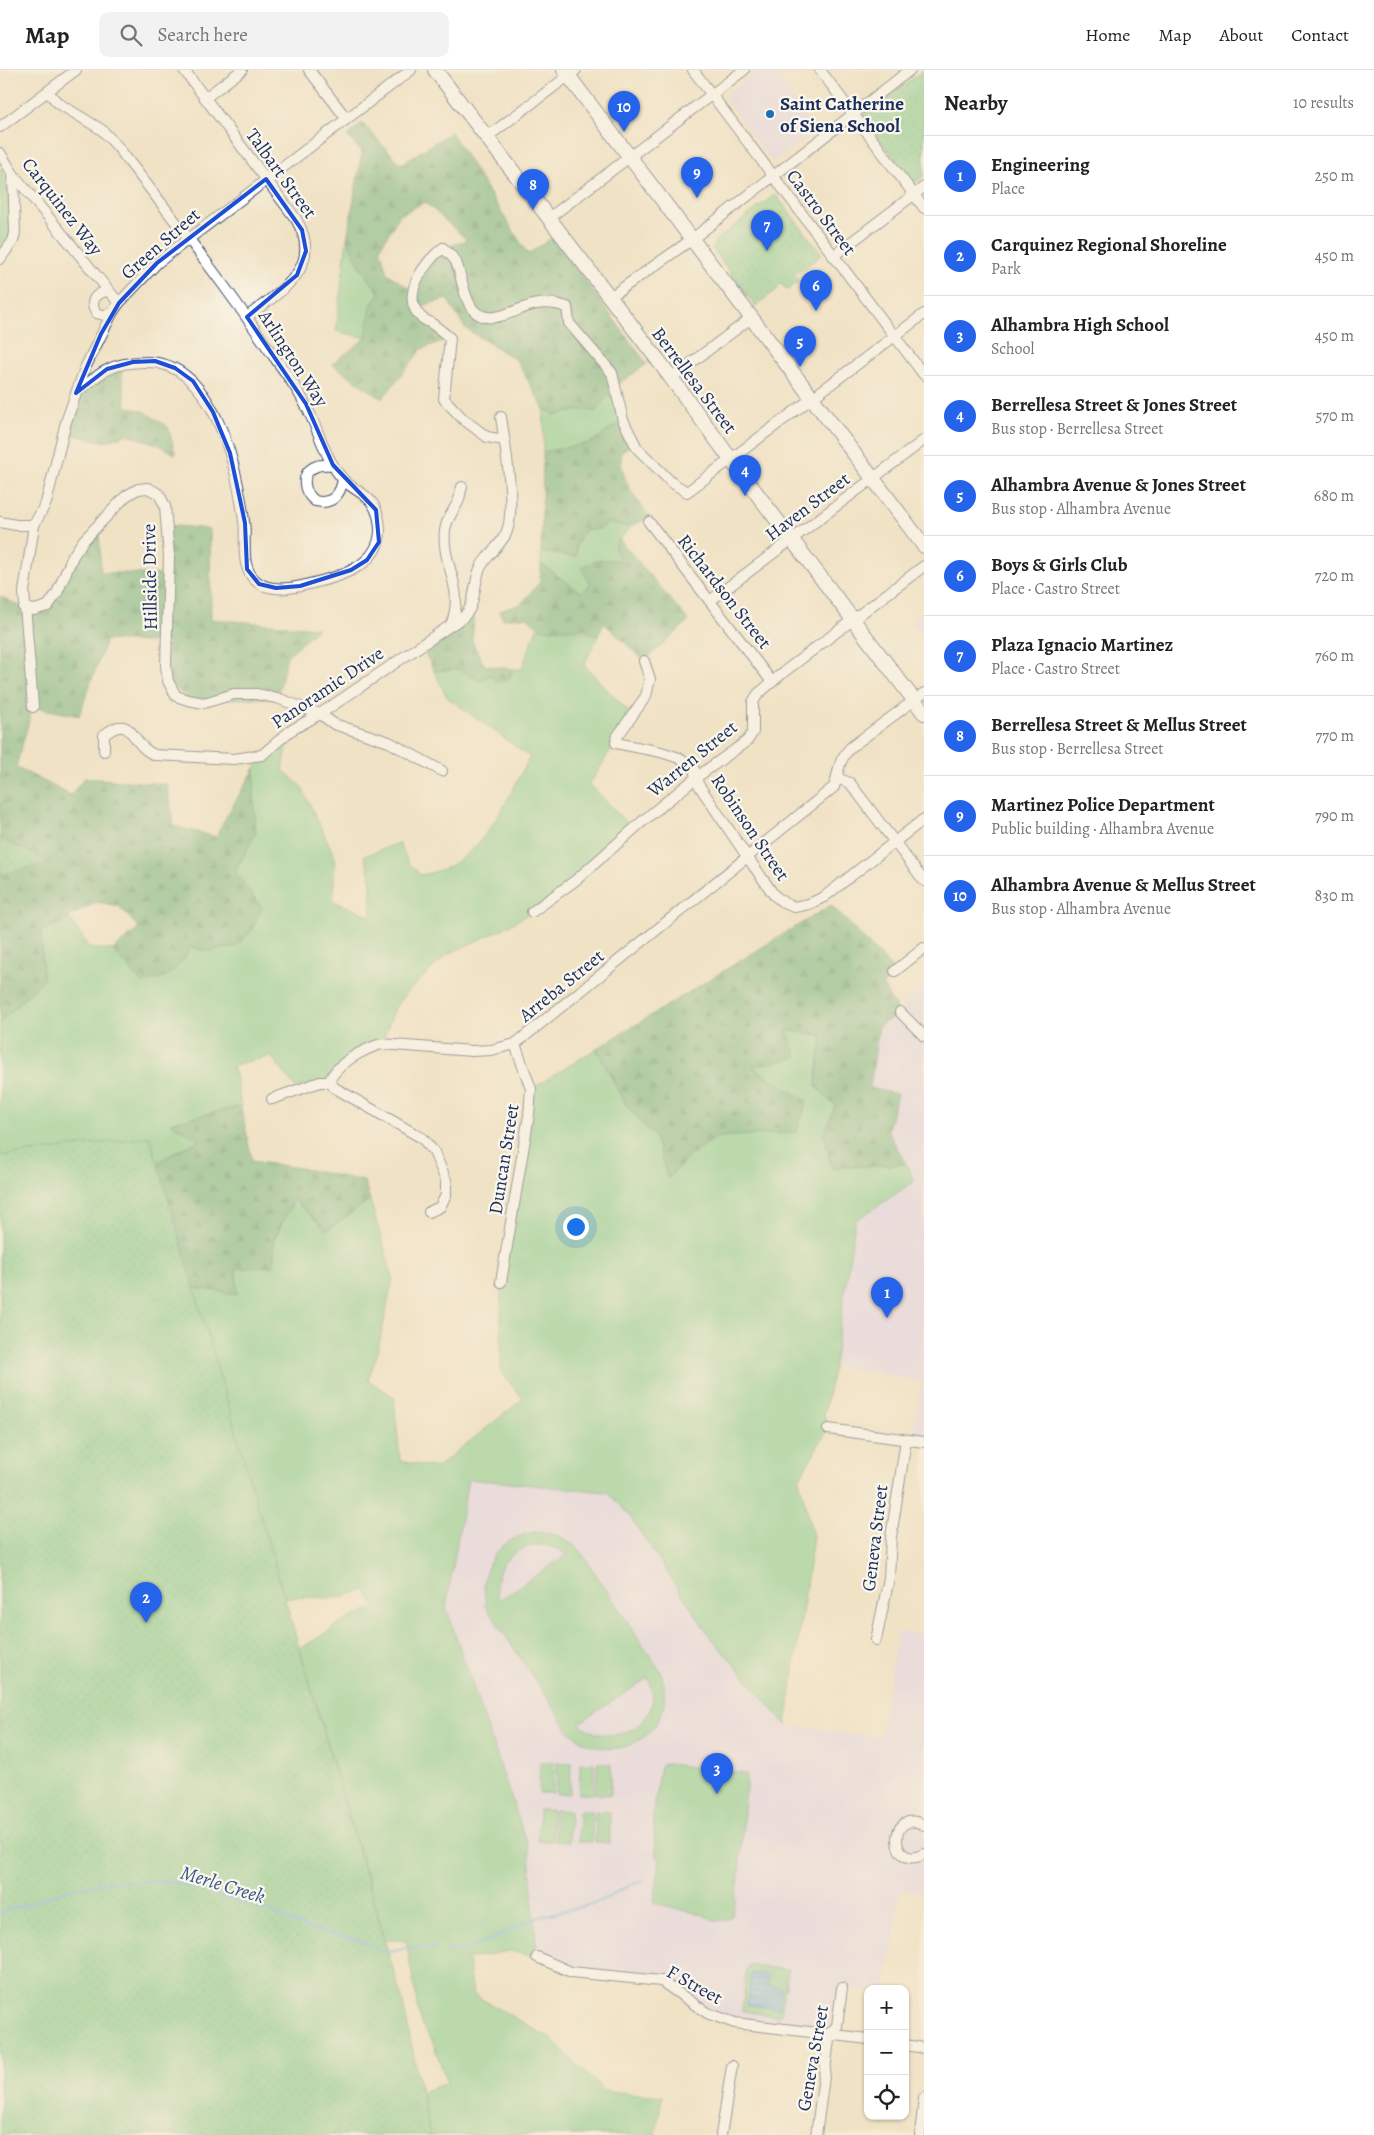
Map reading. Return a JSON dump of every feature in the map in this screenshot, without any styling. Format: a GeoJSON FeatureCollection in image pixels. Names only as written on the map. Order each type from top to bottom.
{"type":"FeatureCollection","features":[{"type":"Feature","properties":{"kind":"main road","name":"Berrellesa Street"},"geometry":{"type":"LineString","coordinates":[[435,70],[610,297],[853,621],[919,697],[924,713]]}},
{"type":"Feature","properties":{"kind":"main road"},"geometry":{"type":"LineString","coordinates":[[570,72],[691,240],[924,546]]}},
{"type":"Feature","properties":{"kind":"street"},"geometry":{"type":"LineString","coordinates":[[0,127],[76,70]]}},
{"type":"Feature","properties":{"kind":"street","name":"Talbart Street"},"geometry":{"type":"LineString","coordinates":[[184,70],[266,179],[302,230],[306,240],[306,251],[297,275],[287,286],[247,316]]}},
{"type":"Feature","properties":{"kind":"street"},"geometry":{"type":"LineString","coordinates":[[205,98],[242,70]]}},
{"type":"Feature","properties":{"kind":"street"},"geometry":{"type":"LineString","coordinates":[[308,70],[346,118]]}},
{"type":"Feature","properties":{"kind":"street","name":"Green Street"},"geometry":{"type":"LineString","coordinates":[[33,707],[24,608],[27,569],[34,525],[46,503],[66,422],[76,394],[93,351],[112,313],[119,303],[157,264],[188,238],[410,70]]}},
{"type":"Feature","properties":{"kind":"street","name":"Castro Street"},"geometry":{"type":"LineString","coordinates":[[693,70],[924,375]]}},
{"type":"Feature","properties":{"kind":"street"},"geometry":{"type":"LineString","coordinates":[[549,218],[744,70]]}},
{"type":"Feature","properties":{"kind":"street"},"geometry":{"type":"LineString","coordinates":[[820,70],[924,208]]}},
{"type":"Feature","properties":{"kind":"street"},"geometry":{"type":"LineString","coordinates":[[610,297],[691,240],[774,177],[852,113],[910,70]]}},
{"type":"Feature","properties":{"kind":"street"},"geometry":{"type":"LineString","coordinates":[[487,137],[570,72]]}},
{"type":"Feature","properties":{"kind":"street","name":"Arlington Way"},"geometry":{"type":"LineString","coordinates":[[48,92],[58,104],[102,130],[117,146],[247,316],[306,404],[333,465],[343,480],[369,498],[376,510],[379,518],[380,536],[373,553],[362,565],[336,577],[300,586],[267,587],[254,580],[247,569],[245,522],[230,453],[213,412],[193,381],[175,368],[155,361],[133,362],[108,369],[76,394]]}},
{"type":"Feature","properties":{"kind":"street","name":"Carquinez Way"},"geometry":{"type":"LineString","coordinates":[[0,153],[13,174],[107,291],[119,303]]}},
{"type":"Feature","properties":{"kind":"street"},"geometry":{"type":"LineString","coordinates":[[0,259],[13,241],[15,233],[13,174]]}},
{"type":"Feature","properties":{"kind":"street"},"geometry":{"type":"LineString","coordinates":[[833,256],[924,187]]}},
{"type":"Feature","properties":{"kind":"street"},"geometry":{"type":"LineString","coordinates":[[504,440],[487,438],[444,399],[450,338],[422,318],[415,309],[412,291],[431,257],[443,248],[455,260],[466,299],[480,316],[492,319],[534,303],[553,302],[566,307],[569,323],[612,373],[623,420],[637,448],[671,482],[687,492],[924,314]]}},
{"type":"Feature","properties":{"kind":"street"},"geometry":{"type":"LineString","coordinates":[[107,291],[96,296],[92,302],[93,308],[96,313],[104,315],[112,313]]}},
{"type":"Feature","properties":{"kind":"street"},"geometry":{"type":"LineString","coordinates":[[671,378],[750,318]]}},
{"type":"Feature","properties":{"kind":"street","name":"Panoramic Drive"},"geometry":{"type":"LineString","coordinates":[[104,751],[104,735],[114,727],[122,725],[127,728],[146,752],[155,755],[234,759],[262,754],[290,731],[320,714],[451,625],[464,619],[472,603],[479,570],[507,533],[510,519],[509,476],[501,417]]}},
{"type":"Feature","properties":{"kind":"street","name":"Haven Street"},"geometry":{"type":"LineString","coordinates":[[711,600],[924,440]]}},
{"type":"Feature","properties":{"kind":"street"},"geometry":{"type":"LineString","coordinates":[[333,465],[318,465],[312,468],[305,479],[306,492],[316,501],[328,502],[339,494],[343,480]]}},
{"type":"Feature","properties":{"kind":"street"},"geometry":{"type":"LineString","coordinates":[[451,625],[456,612],[457,600],[446,548],[445,531],[449,514],[458,502],[462,487]]}},
{"type":"Feature","properties":{"kind":"street","name":"Hillside Drive"},"geometry":{"type":"LineString","coordinates":[[24,608],[34,610],[48,606],[83,541],[126,496],[138,489],[148,488],[159,494],[165,506],[169,557],[166,666],[168,681],[176,696],[204,703],[234,694],[256,694],[277,698],[320,714],[334,724],[389,742],[442,771]]}},
{"type":"Feature","properties":{"kind":"street"},"geometry":{"type":"LineString","coordinates":[[0,522],[16,525],[34,525]]}},
{"type":"Feature","properties":{"kind":"street","name":"Richardson Street"},"geometry":{"type":"LineString","coordinates":[[649,522],[711,600],[772,682]]}},
{"type":"Feature","properties":{"kind":"street","name":"Warren Street"},"geometry":{"type":"LineString","coordinates":[[532,912],[576,880],[644,820],[697,777],[747,741],[753,732],[753,702],[758,694],[924,566]]}},
{"type":"Feature","properties":{"kind":"street","name":"Robinson Street"},"geometry":{"type":"LineString","coordinates":[[644,661],[650,679],[646,696],[617,737],[616,743],[679,758],[694,769],[698,784],[748,858],[774,894],[784,902],[794,907],[809,904],[824,897],[924,819]]}},
{"type":"Feature","properties":{"kind":"street","name":"Arreba Street"},"geometry":{"type":"LineString","coordinates":[[329,1082],[332,1074],[344,1064],[368,1048],[381,1044],[472,1051],[491,1050],[515,1044],[834,787],[841,757],[851,747],[919,697]]}},
{"type":"Feature","properties":{"kind":"street"},"geometry":{"type":"LineString","coordinates":[[302,708],[306,715],[304,722]]}},
{"type":"Feature","properties":{"kind":"street"},"geometry":{"type":"LineString","coordinates":[[837,778],[850,783],[924,881]]}},
{"type":"Feature","properties":{"kind":"street"},"geometry":{"type":"LineString","coordinates":[[894,971],[924,948]]}},
{"type":"Feature","properties":{"kind":"street"},"geometry":{"type":"LineString","coordinates":[[900,1012],[924,1036]]}},
{"type":"Feature","properties":{"kind":"street","name":"Duncan Street"},"geometry":{"type":"LineString","coordinates":[[501,1282],[529,1115],[531,1089],[515,1044]]}},
{"type":"Feature","properties":{"kind":"street"},"geometry":{"type":"LineString","coordinates":[[272,1099],[320,1082],[329,1082],[335,1088],[422,1138],[434,1152],[446,1180],[446,1195],[440,1207],[430,1212]]}},
{"type":"Feature","properties":{"kind":"street"},"geometry":{"type":"LineString","coordinates":[[828,1428],[924,1442]]}},
{"type":"Feature","properties":{"kind":"street","name":"Geneva Street"},"geometry":{"type":"LineString","coordinates":[[876,1640],[889,1578],[891,1537],[906,1440]]}},
{"type":"Feature","properties":{"kind":"street"},"geometry":{"type":"LineString","coordinates":[[924,1824],[908,1822],[899,1830],[896,1840],[899,1849],[907,1856],[913,1857],[924,1854]]}},
{"type":"Feature","properties":{"kind":"street","name":"F Street"},"geometry":{"type":"LineString","coordinates":[[537,1957],[571,1972],[661,1981],[707,2013],[735,2023],[864,2038]]}},
{"type":"Feature","properties":{"kind":"street","name":"Geneva Street"},"geometry":{"type":"LineString","coordinates":[[816,2135],[830,2033],[837,2026],[842,1988]]}},
{"type":"Feature","properties":{"kind":"street"},"geometry":{"type":"LineString","coordinates":[[909,2046],[924,2048]]}},
{"type":"Feature","properties":{"kind":"street"},"geometry":{"type":"LineString","coordinates":[[721,2135],[732,2066]]}},
{"type":"Feature","properties":{"kind":"street"},"geometry":{"type":"LineString","coordinates":[[920,2135],[924,2098]]}},
{"type":"Feature","properties":{"kind":"highlighted area"},"geometry":{"type":"Polygon","coordinates":[[[266,179],[302,230],[306,251],[297,275],[247,317],[306,404],[333,465],[376,510],[379,542],[367,560],[351,570],[300,586],[276,588],[259,584],[247,569],[245,523],[230,453],[213,412],[193,381],[175,368],[155,361],[133,362],[107,369],[76,393],[101,334],[119,303],[157,263],[266,179]]]}},
{"type":"Feature","properties":{"kind":"shaded area","name":"Saint Catherine of Siena School"},"geometry":{"type":"Polygon","coordinates":[[[759,70],[772,70],[815,131],[772,162],[724,96],[759,70]]]}},
{"type":"Feature","properties":{"kind":"shaded area"},"geometry":{"type":"Polygon","coordinates":[[[924,613],[924,633],[921,635],[910,622],[924,613]]]}},
{"type":"Feature","properties":{"kind":"shaded area"},"geometry":{"type":"Polygon","coordinates":[[[924,985],[924,1442],[912,1441],[921,1381],[834,1365],[855,1221],[915,1181],[888,1131],[897,1094],[870,1088],[879,1026],[900,1012],[910,996],[924,985]]]}},
{"type":"Feature","properties":{"kind":"shaded area"},"geometry":{"type":"Polygon","coordinates":[[[468,1478],[607,1492],[629,1515],[709,1635],[786,1725],[880,1738],[898,1631],[924,1635],[924,1892],[900,1890],[887,1985],[864,1985],[864,1991],[842,1988],[830,2033],[717,2018],[661,1981],[571,1972],[537,1957],[529,1849],[446,1607],[468,1478]]]}},
{"type":"Feature","properties":{"kind":"green space"},"geometry":{"type":"Polygon","coordinates":[[[924,70],[924,176],[918,181],[910,180],[862,116],[924,70]]]}},
{"type":"Feature","properties":{"kind":"green space"},"geometry":{"type":"Polygon","coordinates":[[[362,123],[401,164],[451,132],[528,254],[553,237],[647,364],[615,386],[619,402],[607,396],[596,411],[580,410],[555,415],[544,409],[516,360],[465,328],[447,299],[415,308],[450,338],[422,349],[382,399],[332,364],[366,338],[371,306],[379,293],[361,269],[347,238],[362,152],[347,136],[362,123]],[[425,202],[400,215],[380,248],[387,273],[412,290],[443,248],[467,240],[425,202]]]}},
{"type":"Feature","properties":{"kind":"green space"},"geometry":{"type":"Polygon","coordinates":[[[0,167],[6,182],[12,220],[9,236],[0,249],[0,167]]]}},
{"type":"Feature","properties":{"kind":"green space"},"geometry":{"type":"Polygon","coordinates":[[[775,194],[822,254],[799,272],[798,270],[794,273],[798,282],[788,290],[780,284],[777,287],[778,289],[755,306],[712,248],[715,246],[713,243],[775,194]]]}},
{"type":"Feature","properties":{"kind":"green space"},"geometry":{"type":"Polygon","coordinates":[[[347,238],[361,269],[379,292],[371,306],[367,338],[336,331],[347,238]]]}},
{"type":"Feature","properties":{"kind":"green space"},"geometry":{"type":"Polygon","coordinates":[[[121,365],[126,407],[144,411],[168,427],[176,455],[159,445],[127,434],[106,442],[63,433],[76,393],[121,365]]]}},
{"type":"Feature","properties":{"kind":"green space"},"geometry":{"type":"Polygon","coordinates":[[[607,396],[619,402],[623,420],[590,443],[543,452],[544,409],[556,415],[580,410],[596,411],[607,396]]]}},
{"type":"Feature","properties":{"kind":"green space"},"geometry":{"type":"Polygon","coordinates":[[[623,420],[631,445],[621,452],[623,470],[629,487],[650,517],[630,527],[609,523],[599,529],[584,530],[576,547],[576,557],[541,552],[543,452],[590,443],[623,420]]]}},
{"type":"Feature","properties":{"kind":"green space"},"geometry":{"type":"Polygon","coordinates":[[[609,523],[630,527],[614,547],[620,560],[598,560],[591,585],[580,592],[541,564],[541,552],[576,557],[576,547],[584,530],[599,529],[609,523]]]}},
{"type":"Feature","properties":{"kind":"green space"},"geometry":{"type":"Polygon","coordinates":[[[99,525],[101,572],[168,575],[167,525],[210,529],[211,619],[318,628],[287,656],[277,698],[188,700],[168,681],[167,643],[106,640],[79,716],[33,707],[16,767],[71,795],[84,778],[167,784],[174,826],[217,837],[219,829],[255,768],[254,805],[256,832],[235,872],[262,908],[251,931],[236,947],[205,951],[190,947],[177,968],[158,979],[142,983],[113,950],[139,928],[119,906],[97,902],[41,932],[43,980],[0,1022],[0,596],[24,608],[42,609],[73,556],[99,525]]]}},
{"type":"Feature","properties":{"kind":"green space"},"geometry":{"type":"Polygon","coordinates":[[[619,539],[689,621],[644,661],[604,623],[598,636],[579,629],[545,629],[533,623],[527,617],[503,619],[499,611],[521,604],[540,582],[541,564],[580,592],[591,585],[581,567],[598,560],[620,560],[614,547],[619,539]]]}},
{"type":"Feature","properties":{"kind":"green space"},"geometry":{"type":"Polygon","coordinates":[[[474,618],[472,641],[484,665],[513,669],[509,679],[498,682],[490,675],[480,681],[458,669],[434,671],[421,645],[464,619],[474,618]]]}},
{"type":"Feature","properties":{"kind":"green space"},"geometry":{"type":"Polygon","coordinates":[[[537,628],[576,630],[598,636],[584,665],[632,715],[590,784],[633,830],[532,912],[505,928],[448,954],[406,993],[396,1006],[381,1044],[368,1048],[329,1082],[297,1090],[271,1056],[233,1065],[241,1106],[170,1123],[200,1140],[157,1161],[150,1137],[0,1156],[0,1022],[43,980],[41,932],[70,918],[89,948],[113,950],[142,983],[184,960],[190,946],[205,951],[235,872],[256,832],[254,805],[255,768],[262,755],[290,731],[283,770],[301,786],[335,857],[333,901],[371,916],[371,878],[364,856],[399,843],[409,864],[421,875],[442,869],[460,860],[488,831],[500,813],[530,757],[447,697],[434,671],[458,669],[480,681],[490,675],[498,682],[509,679],[513,669],[522,669],[537,628]]]}},
{"type":"Feature","properties":{"kind":"green space"},"geometry":{"type":"Polygon","coordinates":[[[0,838],[49,862],[0,875],[0,838]]]}},
{"type":"Feature","properties":{"kind":"green space"},"geometry":{"type":"Polygon","coordinates":[[[831,905],[895,971],[883,985],[891,1001],[900,1012],[879,1026],[870,1088],[897,1094],[888,1131],[906,1164],[832,1168],[824,1134],[835,1106],[816,1087],[822,1035],[787,1030],[797,1057],[752,1067],[807,1101],[797,1132],[717,1137],[688,1157],[668,1179],[655,1137],[627,1106],[596,1049],[831,905]]]}},
{"type":"Feature","properties":{"kind":"green space"},"geometry":{"type":"Polygon","coordinates":[[[786,1030],[822,1035],[816,1087],[835,1106],[824,1134],[832,1168],[906,1164],[915,1181],[855,1221],[834,1365],[824,1415],[828,1429],[799,1479],[813,1537],[786,1725],[709,1635],[629,1515],[607,1492],[468,1479],[446,1607],[529,1850],[537,1957],[509,1951],[468,1959],[473,1994],[550,2038],[604,2091],[662,2096],[656,2135],[430,2135],[421,2092],[447,2083],[433,2042],[421,2024],[406,1941],[385,1939],[300,1649],[346,1620],[375,1607],[366,1590],[337,1598],[284,1597],[194,1287],[237,1294],[236,1269],[274,1239],[294,1200],[327,1230],[370,1200],[393,1278],[377,1355],[368,1380],[394,1397],[400,1461],[436,1468],[523,1399],[501,1372],[501,1282],[531,1089],[596,1049],[627,1106],[655,1137],[668,1179],[688,1157],[717,1137],[797,1132],[751,1066],[786,1030]]]}},
{"type":"Feature","properties":{"kind":"green space"},"geometry":{"type":"Polygon","coordinates":[[[241,1106],[252,1161],[300,1168],[364,1181],[370,1200],[327,1230],[294,1200],[274,1239],[274,1266],[236,1269],[237,1294],[171,1285],[0,1237],[135,1175],[199,1140],[170,1123],[241,1106]]]}},
{"type":"Feature","properties":{"kind":"green space"},"geometry":{"type":"Polygon","coordinates":[[[150,1137],[403,2003],[430,2135],[0,2135],[0,1156],[150,1137]]]}},
{"type":"Feature","properties":{"kind":"green space"},"geometry":{"type":"Polygon","coordinates":[[[536,1532],[554,1534],[579,1549],[661,1672],[664,1693],[661,1712],[653,1728],[640,1740],[624,1747],[606,1748],[588,1744],[570,1732],[484,1604],[486,1602],[484,1589],[488,1565],[502,1547],[523,1535],[536,1532]],[[544,1545],[523,1549],[506,1560],[497,1578],[499,1600],[567,1555],[558,1549],[544,1545]],[[648,1678],[579,1723],[593,1732],[607,1735],[621,1733],[634,1728],[644,1719],[651,1707],[652,1693],[648,1678]]]}},
{"type":"Feature","properties":{"kind":"green space"},"geometry":{"type":"Polygon","coordinates":[[[540,1762],[554,1762],[553,1793],[539,1793],[540,1762]]]}},
{"type":"Feature","properties":{"kind":"green space"},"geometry":{"type":"Polygon","coordinates":[[[557,1762],[571,1763],[570,1794],[556,1794],[557,1762]]]}},
{"type":"Feature","properties":{"kind":"green space"},"geometry":{"type":"Polygon","coordinates":[[[580,1763],[594,1763],[594,1794],[579,1794],[580,1763]]]}},
{"type":"Feature","properties":{"kind":"green space"},"geometry":{"type":"Polygon","coordinates":[[[597,1763],[611,1764],[611,1795],[596,1794],[597,1763]]]}},
{"type":"Feature","properties":{"kind":"green space"},"geometry":{"type":"Polygon","coordinates":[[[667,1764],[747,1774],[738,1886],[732,1916],[725,1920],[717,1921],[700,1914],[654,1903],[660,1861],[656,1856],[653,1814],[659,1770],[661,1765],[667,1764]]]}},
{"type":"Feature","properties":{"kind":"green space"},"geometry":{"type":"Polygon","coordinates":[[[539,1810],[553,1810],[552,1841],[538,1841],[539,1810]]]}},
{"type":"Feature","properties":{"kind":"green space"},"geometry":{"type":"Polygon","coordinates":[[[555,1810],[570,1811],[569,1842],[555,1841],[555,1810]]]}},
{"type":"Feature","properties":{"kind":"green space"},"geometry":{"type":"Polygon","coordinates":[[[579,1811],[593,1811],[592,1842],[578,1842],[579,1811]]]}},
{"type":"Feature","properties":{"kind":"green space"},"geometry":{"type":"Polygon","coordinates":[[[596,1811],[610,1812],[610,1843],[595,1842],[596,1811]]]}},
{"type":"Feature","properties":{"kind":"green space"},"geometry":{"type":"Polygon","coordinates":[[[749,1965],[788,1970],[781,2014],[778,2016],[742,2011],[746,1973],[749,1965]]]}},
{"type":"Feature","properties":{"kind":"water"},"geometry":{"type":"Polygon","coordinates":[[[751,1973],[769,1975],[767,1986],[782,1988],[779,2009],[747,2005],[751,1973]]]}},
{"type":"Feature","properties":{"kind":"waterway","name":"Merle Creek"},"geometry":{"type":"LineString","coordinates":[[0,1913],[71,1889],[112,1881],[174,1882],[257,1907],[307,1928],[365,1942],[385,1952],[407,1947],[436,1948]]}},
{"type":"Feature","properties":{"kind":"waterway","name":"Merle Creek"},"geometry":{"type":"LineString","coordinates":[[446,1950],[467,1949],[489,1941],[531,1920],[593,1903],[607,1898],[632,1884],[643,1881]]}},
{"type":"Feature","properties":{"kind":"place","name":"Saint Catherine of Siena School"},"geometry":{"type":"Point","coordinates":[770,114]}},
{"type":"Feature","properties":{"kind":"place","name":"Alhambra Avenue & Mellus Street"},"geometry":{"type":"Point","coordinates":[624,132]}},
{"type":"Feature","properties":{"kind":"place","name":"Martinez Police Department"},"geometry":{"type":"Point","coordinates":[697,198]}},
{"type":"Feature","properties":{"kind":"place","name":"Berrellesa Street & Mellus Street"},"geometry":{"type":"Point","coordinates":[533,210]}},
{"type":"Feature","properties":{"kind":"place","name":"Plaza Ignacio Martinez"},"geometry":{"type":"Point","coordinates":[767,251]}},
{"type":"Feature","properties":{"kind":"place","name":"Boys & Girls Club"},"geometry":{"type":"Point","coordinates":[816,311]}},
{"type":"Feature","properties":{"kind":"place","name":"Alhambra Avenue & Jones Street"},"geometry":{"type":"Point","coordinates":[800,367]}},
{"type":"Feature","properties":{"kind":"place","name":"Berrellesa Street & Jones Street"},"geometry":{"type":"Point","coordinates":[745,496]}},
{"type":"Feature","properties":{"kind":"place","name":"Engineering"},"geometry":{"type":"Point","coordinates":[887,1318]}},
{"type":"Feature","properties":{"kind":"place","name":"Carquinez Regional Shoreline"},"geometry":{"type":"Point","coordinates":[146,1623]}},
{"type":"Feature","properties":{"kind":"place","name":"Alhambra High School"},"geometry":{"type":"Point","coordinates":[717,1794]}}]}
